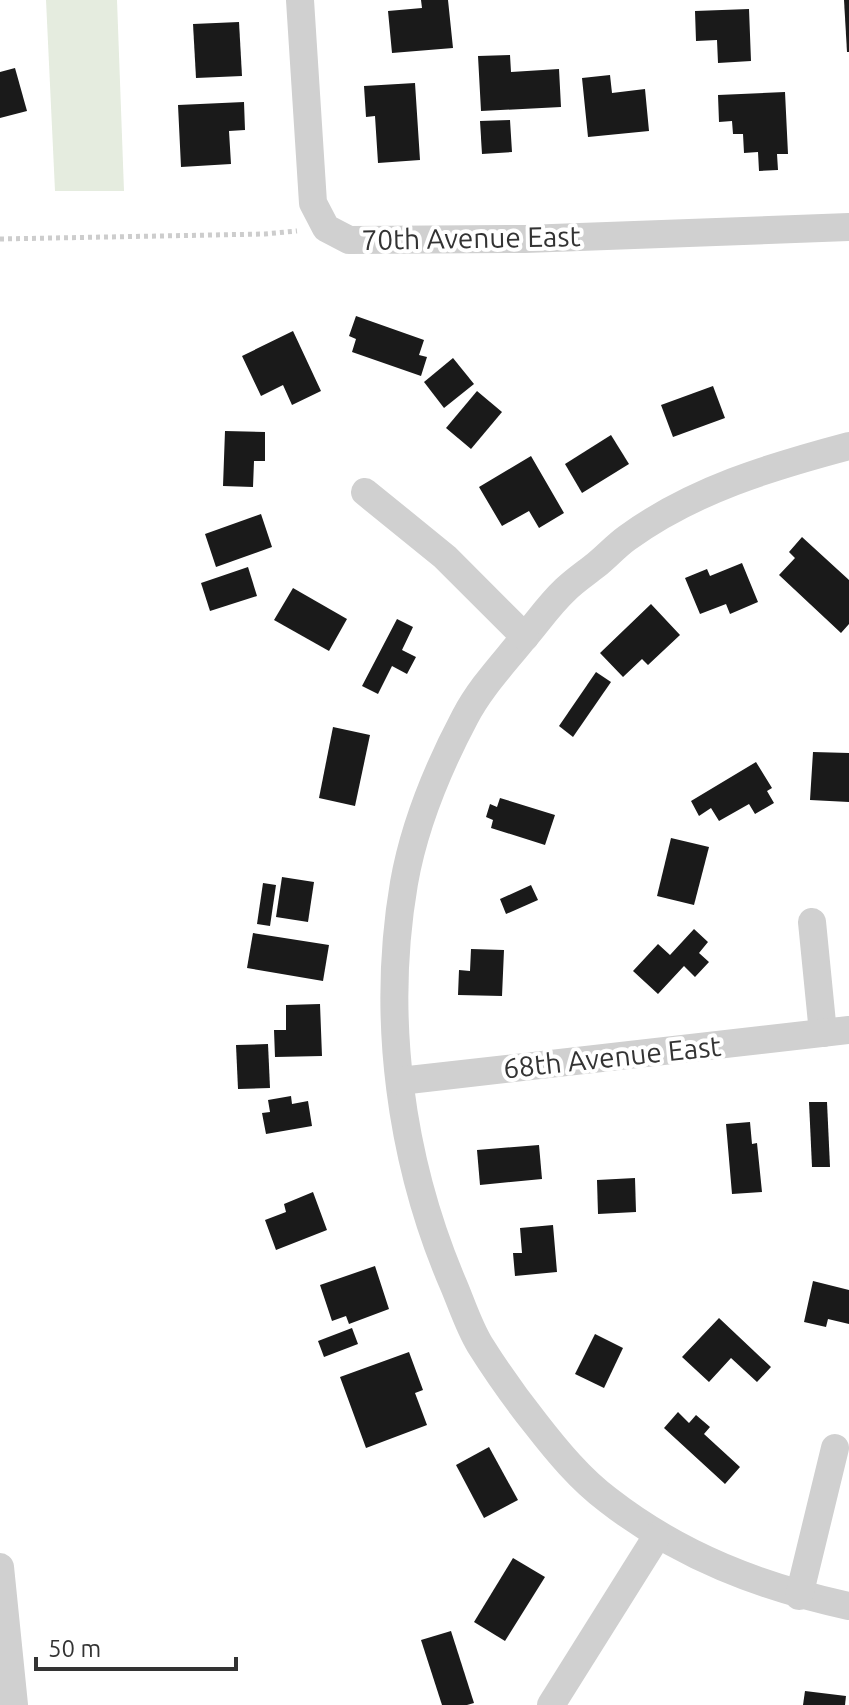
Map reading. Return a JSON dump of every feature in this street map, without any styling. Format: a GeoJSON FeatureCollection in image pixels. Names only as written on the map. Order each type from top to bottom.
{"type":"FeatureCollection","features":[{"type":"Feature","properties":{"kind":"street"},"geometry":{"type":"LineString","coordinates":[[300,0],[313,203],[326,228]]}},
{"type":"Feature","properties":{"kind":"street","name":"70th Avenue East"},"geometry":{"type":"LineString","coordinates":[[326,228],[349,240],[371,241],[525,239],[849,227]]}},
{"type":"Feature","properties":{"kind":"street"},"geometry":{"type":"LineString","coordinates":[[849,446],[775,465],[705,492],[626,539],[566,589],[489,680],[466,715],[428,795],[408,866],[397,939],[394,1017],[400,1081],[421,1195],[440,1254],[478,1342],[557,1452],[604,1498],[657,1536],[687,1553],[799,1596],[849,1606]]}},
{"type":"Feature","properties":{"kind":"street"},"geometry":{"type":"LineString","coordinates":[[365,492],[445,557],[525,637]]}},
{"type":"Feature","properties":{"kind":"street","name":"68th Avenue East"},"geometry":{"type":"LineString","coordinates":[[400,1081],[836,1032],[812,922]]}},
{"type":"Feature","properties":{"kind":"street"},"geometry":{"type":"LineString","coordinates":[[799,1596],[835,1448]]}},
{"type":"Feature","properties":{"kind":"street"},"geometry":{"type":"LineString","coordinates":[[551,1705],[657,1536]]}},
{"type":"Feature","properties":{"kind":"street"},"geometry":{"type":"LineString","coordinates":[[0,1567],[14,1705]]}},
{"type":"Feature","properties":{"kind":"path","name":"70th Avenue East"},"geometry":{"type":"LineString","coordinates":[[0,239],[265,234],[326,228]]}},
{"type":"Feature","properties":{"kind":"shaded area"},"geometry":{"type":"Polygon","coordinates":[[[46,0],[117,0],[124,191],[55,191],[46,0]]]}},
{"type":"Feature","properties":{"kind":"building"},"geometry":{"type":"Polygon","coordinates":[[[421,0],[448,0],[453,48],[392,53],[388,11],[422,8],[421,0]]]}},
{"type":"Feature","properties":{"kind":"building"},"geometry":{"type":"Polygon","coordinates":[[[844,0],[849,0],[849,52],[847,52],[844,0]]]}},
{"type":"Feature","properties":{"kind":"building"},"geometry":{"type":"Polygon","coordinates":[[[749,9],[751,61],[718,63],[717,40],[696,41],[695,11],[749,9]]]}},
{"type":"Feature","properties":{"kind":"building"},"geometry":{"type":"Polygon","coordinates":[[[239,22],[242,76],[196,78],[193,24],[239,22]]]}},
{"type":"Feature","properties":{"kind":"building"},"geometry":{"type":"Polygon","coordinates":[[[510,55],[511,72],[559,69],[561,107],[481,111],[478,56],[510,55]]]}},
{"type":"Feature","properties":{"kind":"building"},"geometry":{"type":"Polygon","coordinates":[[[15,68],[27,111],[0,118],[0,72],[15,68]]]}},
{"type":"Feature","properties":{"kind":"building"},"geometry":{"type":"Polygon","coordinates":[[[610,75],[612,93],[645,89],[649,131],[588,137],[582,78],[610,75]]]}},
{"type":"Feature","properties":{"kind":"building"},"geometry":{"type":"Polygon","coordinates":[[[415,83],[420,160],[378,163],[375,116],[366,117],[364,86],[415,83]]]}},
{"type":"Feature","properties":{"kind":"building"},"geometry":{"type":"Polygon","coordinates":[[[785,92],[788,154],[777,154],[778,170],[759,171],[758,152],[744,153],[743,134],[733,134],[732,121],[719,122],[718,95],[785,92]]]}},
{"type":"Feature","properties":{"kind":"building"},"geometry":{"type":"Polygon","coordinates":[[[244,102],[245,130],[229,131],[231,164],[181,167],[178,105],[244,102]]]}},
{"type":"Feature","properties":{"kind":"building"},"geometry":{"type":"Polygon","coordinates":[[[510,120],[512,152],[482,154],[480,121],[510,120]]]}},
{"type":"Feature","properties":{"kind":"building"},"geometry":{"type":"Polygon","coordinates":[[[356,316],[424,340],[419,355],[427,357],[421,376],[352,352],[356,339],[349,336],[356,316]]]}},
{"type":"Feature","properties":{"kind":"building"},"geometry":{"type":"Polygon","coordinates":[[[293,331],[321,391],[292,405],[283,385],[261,396],[242,356],[293,331]]]}},
{"type":"Feature","properties":{"kind":"building"},"geometry":{"type":"Polygon","coordinates":[[[453,358],[474,384],[444,408],[424,382],[453,358]]]}},
{"type":"Feature","properties":{"kind":"building"},"geometry":{"type":"Polygon","coordinates":[[[713,386],[725,418],[673,437],[661,405],[713,386]]]}},
{"type":"Feature","properties":{"kind":"building"},"geometry":{"type":"Polygon","coordinates":[[[477,391],[502,412],[471,449],[446,428],[477,391]]]}},
{"type":"Feature","properties":{"kind":"building"},"geometry":{"type":"Polygon","coordinates":[[[225,431],[265,432],[265,461],[254,461],[253,487],[223,486],[225,431]]]}},
{"type":"Feature","properties":{"kind":"building"},"geometry":{"type":"Polygon","coordinates":[[[611,435],[629,464],[582,493],[565,464],[611,435]]]}},
{"type":"Feature","properties":{"kind":"building"},"geometry":{"type":"Polygon","coordinates":[[[531,456],[564,513],[539,528],[529,511],[502,526],[479,487],[531,456]]]}},
{"type":"Feature","properties":{"kind":"building"},"geometry":{"type":"Polygon","coordinates":[[[261,514],[272,547],[216,567],[205,534],[261,514]]]}},
{"type":"Feature","properties":{"kind":"building"},"geometry":{"type":"Polygon","coordinates":[[[802,537],[849,580],[849,624],[841,633],[779,575],[795,558],[789,552],[802,537]]]}},
{"type":"Feature","properties":{"kind":"building"},"geometry":{"type":"Polygon","coordinates":[[[742,563],[758,602],[730,614],[726,604],[700,614],[685,578],[707,569],[710,576],[742,563]]]}},
{"type":"Feature","properties":{"kind":"building"},"geometry":{"type":"Polygon","coordinates":[[[248,567],[257,596],[210,611],[201,583],[248,567]]]}},
{"type":"Feature","properties":{"kind":"building"},"geometry":{"type":"Polygon","coordinates":[[[293,588],[347,619],[329,651],[274,620],[293,588]]]}},
{"type":"Feature","properties":{"kind":"building"},"geometry":{"type":"Polygon","coordinates":[[[651,604],[680,635],[648,665],[642,659],[623,677],[600,653],[651,604]]]}},
{"type":"Feature","properties":{"kind":"building"},"geometry":{"type":"Polygon","coordinates":[[[397,619],[413,627],[402,650],[416,657],[407,674],[392,666],[378,694],[362,686],[397,619]]]}},
{"type":"Feature","properties":{"kind":"building"},"geometry":{"type":"Polygon","coordinates":[[[596,672],[611,682],[573,737],[559,726],[596,672]]]}},
{"type":"Feature","properties":{"kind":"building"},"geometry":{"type":"Polygon","coordinates":[[[333,727],[370,735],[355,806],[319,798],[333,727]]]}},
{"type":"Feature","properties":{"kind":"building"},"geometry":{"type":"Polygon","coordinates":[[[813,752],[849,753],[849,802],[810,800],[813,752]]]}},
{"type":"Feature","properties":{"kind":"building"},"geometry":{"type":"Polygon","coordinates":[[[756,762],[772,788],[767,791],[774,803],[755,814],[749,804],[719,821],[711,808],[699,816],[691,801],[756,762]]]}},
{"type":"Feature","properties":{"kind":"building"},"geometry":{"type":"Polygon","coordinates":[[[500,798],[555,815],[545,845],[491,828],[493,820],[486,817],[490,804],[497,807],[500,798]]]}},
{"type":"Feature","properties":{"kind":"building"},"geometry":{"type":"Polygon","coordinates":[[[671,838],[709,847],[694,905],[657,896],[671,838]]]}},
{"type":"Feature","properties":{"kind":"building"},"geometry":{"type":"Polygon","coordinates":[[[282,877],[314,882],[308,922],[276,917],[282,877]]]}},
{"type":"Feature","properties":{"kind":"building"},"geometry":{"type":"Polygon","coordinates":[[[263,883],[276,885],[270,926],[257,924],[263,883]]]}},
{"type":"Feature","properties":{"kind":"building"},"geometry":{"type":"Polygon","coordinates":[[[531,885],[538,900],[506,914],[500,899],[531,885]]]}},
{"type":"Feature","properties":{"kind":"building"},"geometry":{"type":"Polygon","coordinates":[[[694,929],[708,942],[699,953],[709,962],[695,977],[684,966],[658,994],[633,971],[658,944],[670,955],[694,929]]]}},
{"type":"Feature","properties":{"kind":"building"},"geometry":{"type":"Polygon","coordinates":[[[253,933],[329,945],[323,981],[247,968],[253,933]]]}},
{"type":"Feature","properties":{"kind":"building"},"geometry":{"type":"Polygon","coordinates":[[[471,949],[504,950],[502,996],[458,995],[459,970],[470,971],[471,949]]]}},
{"type":"Feature","properties":{"kind":"building"},"geometry":{"type":"Polygon","coordinates":[[[320,1004],[322,1056],[275,1057],[274,1030],[286,1030],[286,1005],[320,1004]]]}},
{"type":"Feature","properties":{"kind":"building"},"geometry":{"type":"Polygon","coordinates":[[[268,1044],[270,1088],[238,1089],[236,1045],[268,1044]]]}},
{"type":"Feature","properties":{"kind":"building"},"geometry":{"type":"Polygon","coordinates":[[[291,1096],[292,1104],[308,1101],[312,1126],[266,1134],[262,1113],[270,1112],[268,1100],[291,1096]]]}},
{"type":"Feature","properties":{"kind":"building"},"geometry":{"type":"Polygon","coordinates":[[[809,1102],[827,1102],[830,1167],[812,1167],[809,1102]]]}},
{"type":"Feature","properties":{"kind":"building"},"geometry":{"type":"Polygon","coordinates":[[[750,1122],[752,1144],[757,1143],[762,1192],[732,1194],[726,1124],[750,1122]]]}},
{"type":"Feature","properties":{"kind":"building"},"geometry":{"type":"Polygon","coordinates":[[[539,1145],[542,1179],[480,1185],[477,1150],[539,1145]]]}},
{"type":"Feature","properties":{"kind":"building"},"geometry":{"type":"Polygon","coordinates":[[[635,1178],[636,1212],[598,1214],[597,1180],[635,1178]]]}},
{"type":"Feature","properties":{"kind":"building"},"geometry":{"type":"Polygon","coordinates":[[[313,1192],[327,1230],[276,1250],[265,1220],[286,1212],[284,1204],[313,1192]]]}},
{"type":"Feature","properties":{"kind":"building"},"geometry":{"type":"Polygon","coordinates":[[[553,1225],[557,1272],[515,1276],[513,1253],[522,1253],[520,1228],[553,1225]]]}},
{"type":"Feature","properties":{"kind":"building"},"geometry":{"type":"Polygon","coordinates":[[[375,1266],[389,1309],[349,1324],[346,1316],[332,1321],[320,1285],[375,1266]]]}},
{"type":"Feature","properties":{"kind":"building"},"geometry":{"type":"Polygon","coordinates":[[[813,1281],[849,1290],[849,1324],[828,1319],[826,1327],[804,1322],[813,1281]]]}},
{"type":"Feature","properties":{"kind":"building"},"geometry":{"type":"Polygon","coordinates":[[[719,1318],[771,1367],[757,1382],[731,1358],[709,1382],[682,1357],[719,1318]]]}},
{"type":"Feature","properties":{"kind":"building"},"geometry":{"type":"Polygon","coordinates":[[[352,1328],[358,1344],[324,1357],[318,1341],[352,1328]]]}},
{"type":"Feature","properties":{"kind":"building"},"geometry":{"type":"Polygon","coordinates":[[[595,1334],[623,1348],[604,1388],[575,1374],[595,1334]]]}},
{"type":"Feature","properties":{"kind":"building"},"geometry":{"type":"Polygon","coordinates":[[[409,1352],[423,1390],[415,1393],[427,1425],[366,1448],[340,1377],[409,1352]]]}},
{"type":"Feature","properties":{"kind":"building"},"geometry":{"type":"Polygon","coordinates":[[[678,1412],[689,1423],[696,1415],[710,1427],[704,1434],[740,1467],[725,1484],[664,1428],[678,1412]]]}},
{"type":"Feature","properties":{"kind":"building"},"geometry":{"type":"Polygon","coordinates":[[[489,1447],[518,1500],[484,1518],[456,1465],[489,1447]]]}},
{"type":"Feature","properties":{"kind":"building"},"geometry":{"type":"Polygon","coordinates":[[[513,1558],[545,1577],[505,1641],[474,1622],[513,1558]]]}},
{"type":"Feature","properties":{"kind":"building"},"geometry":{"type":"Polygon","coordinates":[[[451,1631],[474,1703],[467,1705],[442,1705],[421,1640],[451,1631]]]}},
{"type":"Feature","properties":{"kind":"building"},"geometry":{"type":"Polygon","coordinates":[[[805,1691],[846,1696],[845,1705],[803,1705],[805,1691]]]}}]}
